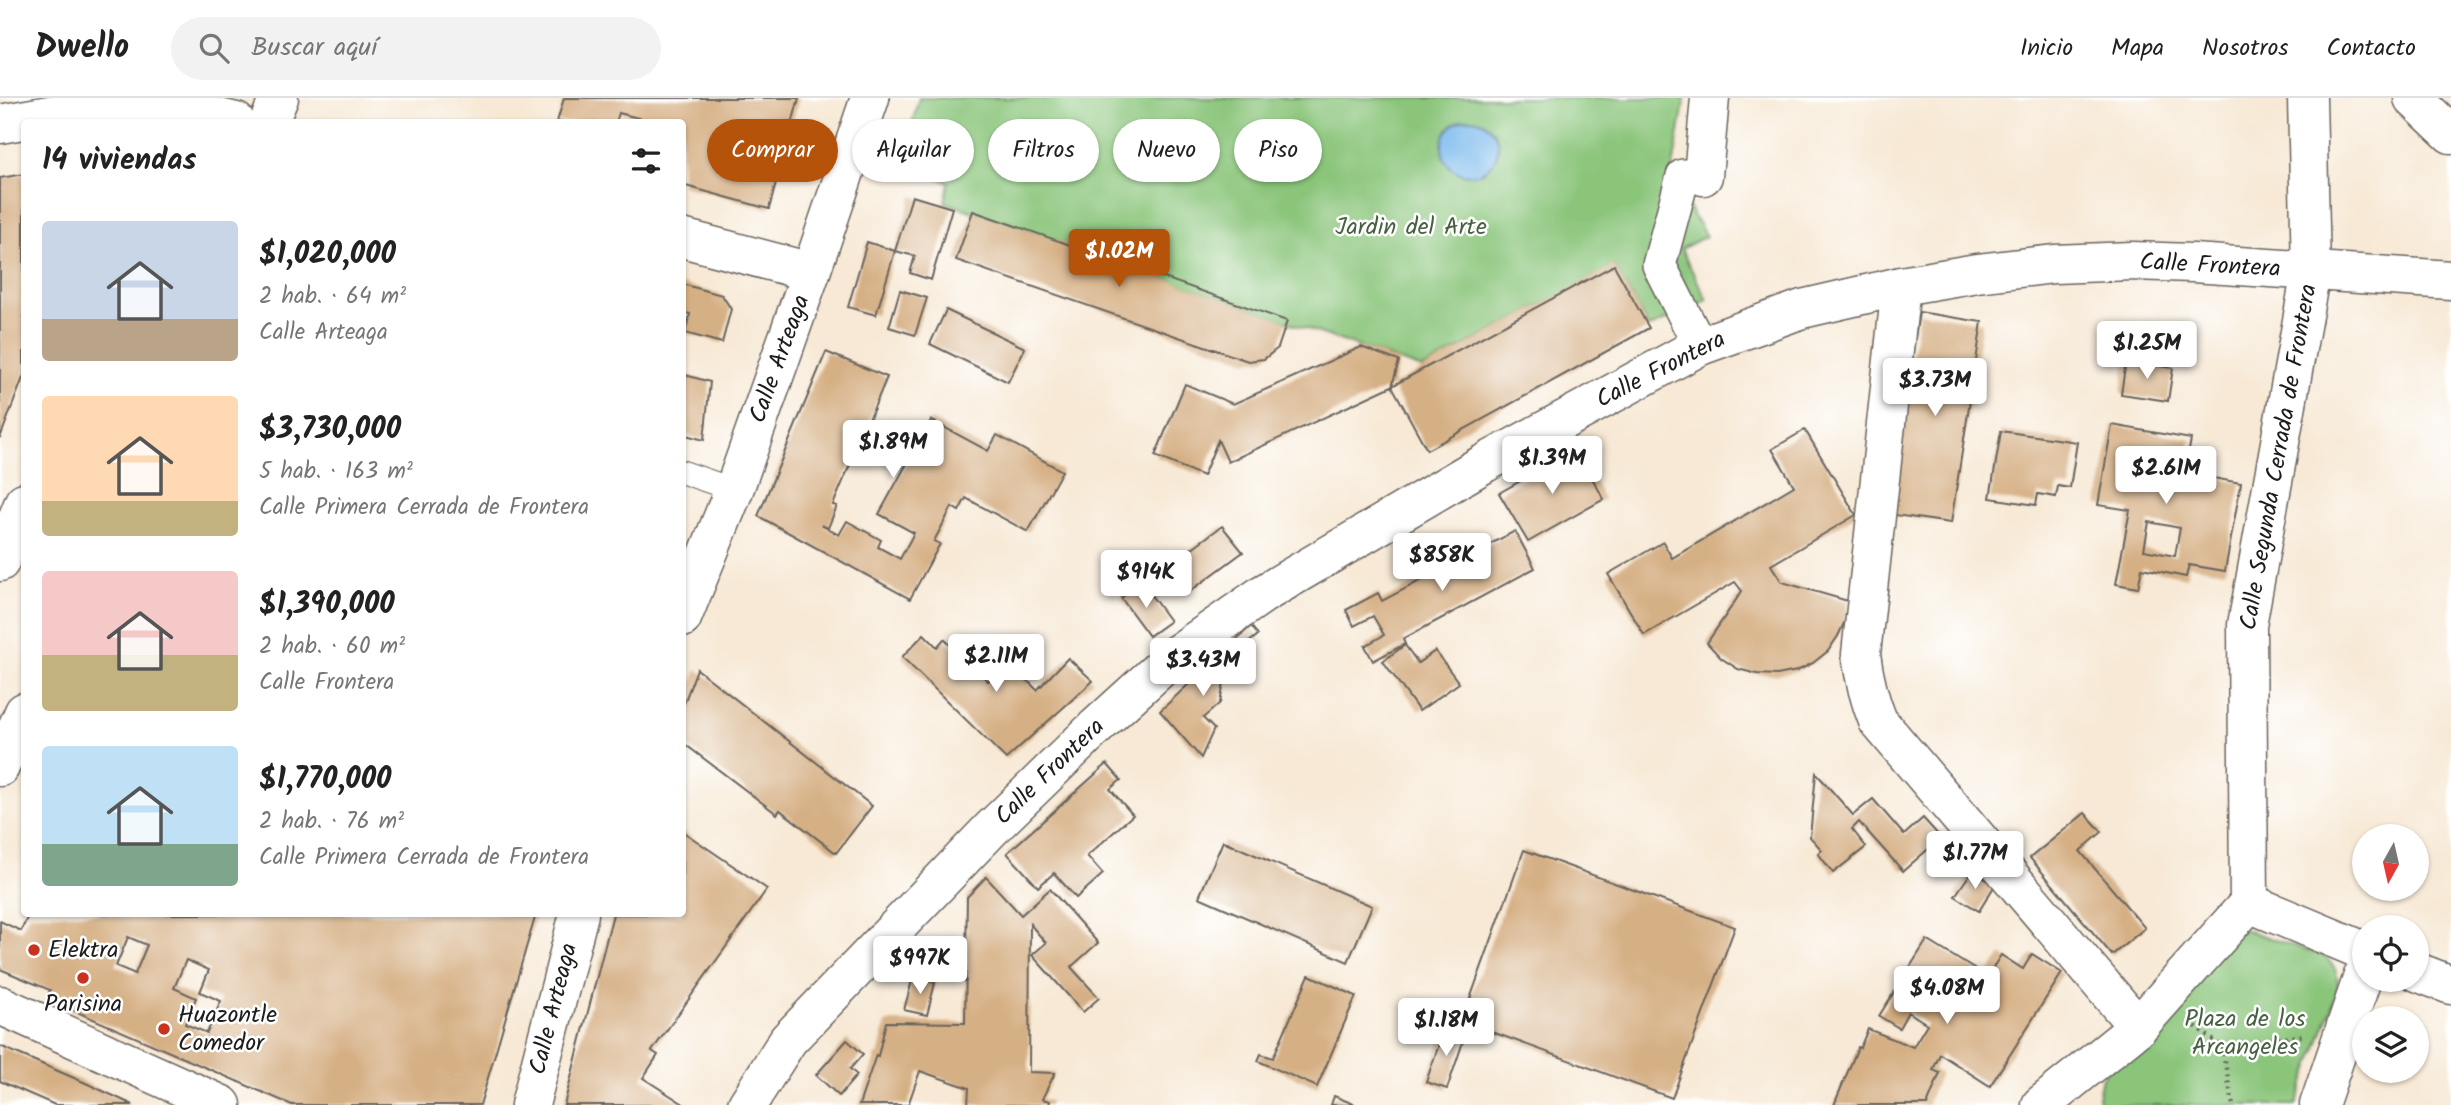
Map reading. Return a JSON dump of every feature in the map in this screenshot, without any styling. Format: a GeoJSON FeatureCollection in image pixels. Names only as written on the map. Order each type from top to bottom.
{"type":"FeatureCollection","features":[{"type":"Feature","properties":{"kind":"street"},"geometry":{"type":"LineString","coordinates":[[270,119],[279,98]]}},
{"type":"Feature","properties":{"kind":"street","name":"Calle Arteaga"},"geometry":{"type":"LineString","coordinates":[[686,608],[734,490],[870,98]]}},
{"type":"Feature","properties":{"kind":"street"},"geometry":{"type":"LineString","coordinates":[[1700,346],[1659,265],[1683,176],[1703,176],[1710,98]]}},
{"type":"Feature","properties":{"kind":"street","name":"Calle Segunda Cerrada de Frontera"},"geometry":{"type":"LineString","coordinates":[[2249,903],[2247,625],[2311,271],[2308,98]]}},
{"type":"Feature","properties":{"kind":"street"},"geometry":{"type":"LineString","coordinates":[[2413,98],[2451,134]]}},
{"type":"Feature","properties":{"kind":"street"},"geometry":{"type":"LineString","coordinates":[[27,119],[82,109],[111,113],[185,110],[223,119]]}},
{"type":"Feature","properties":{"kind":"street"},"geometry":{"type":"LineString","coordinates":[[0,124],[21,120]]}},
{"type":"Feature","properties":{"kind":"street"},"geometry":{"type":"LineString","coordinates":[[686,239],[811,272]]}},
{"type":"Feature","properties":{"kind":"street","name":"Calle Frontera"},"geometry":{"type":"LineString","coordinates":[[747,1105],[788,1041],[991,829],[1174,656],[1263,594],[1485,463],[1700,346],[1802,309],[1901,286],[1990,271],[2054,264],[2193,262],[2451,279]]}},
{"type":"Feature","properties":{"kind":"street"},"geometry":{"type":"LineString","coordinates":[[1901,286],[1861,654],[1872,706],[1878,721],[2138,1027]]}},
{"type":"Feature","properties":{"kind":"street"},"geometry":{"type":"LineString","coordinates":[[0,562],[21,510]]}},
{"type":"Feature","properties":{"kind":"street"},"geometry":{"type":"LineString","coordinates":[[0,767],[21,719]]}},
{"type":"Feature","properties":{"kind":"street"},"geometry":{"type":"LineString","coordinates":[[2041,1105],[2138,1027],[2249,903],[2352,946]]}},
{"type":"Feature","properties":{"kind":"street","name":"Calle Arteaga"},"geometry":{"type":"LineString","coordinates":[[530,1105],[578,917]]}},
{"type":"Feature","properties":{"kind":"street"},"geometry":{"type":"LineString","coordinates":[[2429,977],[2451,985]]}},
{"type":"Feature","properties":{"kind":"street"},"geometry":{"type":"LineString","coordinates":[[2319,1105],[2358,992]]}},
{"type":"Feature","properties":{"kind":"street"},"geometry":{"type":"LineString","coordinates":[[0,1005],[222,1105]]}},
{"type":"Feature","properties":{"kind":"lane"},"geometry":{"type":"LineString","coordinates":[[686,473],[734,490]]}},
{"type":"Feature","properties":{"kind":"path"},"geometry":{"type":"LineString","coordinates":[[2184,1017],[2222,1047],[2233,1105]]}},
{"type":"Feature","properties":{"kind":"path"},"geometry":{"type":"LineString","coordinates":[[2222,1047],[2316,1033]]}},
{"type":"Feature","properties":{"kind":"green space","name":"Jardin del Arte"},"geometry":{"type":"Polygon","coordinates":[[[919,98],[1685,98],[1671,179],[1706,236],[1681,249],[1707,300],[1649,328],[1614,266],[1422,369],[945,202],[949,182],[974,182],[974,119],[913,119],[919,98]]]}},
{"type":"Feature","properties":{"kind":"green space","name":"Plaza de los Arcangeles"},"geometry":{"type":"Polygon","coordinates":[[[2243,929],[2324,956],[2337,974],[2336,996],[2296,1105],[2100,1105],[2098,1096],[2102,1077],[2243,929]]]}},
{"type":"Feature","properties":{"kind":"water"},"geometry":{"type":"Polygon","coordinates":[[[1470,119],[1481,121],[1490,127],[1496,136],[1496,158],[1490,167],[1481,173],[1470,175],[1459,173],[1450,167],[1444,158],[1442,147],[1444,136],[1450,127],[1459,121],[1470,119]]]}},
{"type":"Feature","properties":{"kind":"building"},"geometry":{"type":"Polygon","coordinates":[[[564,98],[799,98],[793,119],[707,119],[707,182],[776,182],[769,209],[686,186],[686,119],[642,119],[619,113],[617,119],[558,119],[564,98]]]}},
{"type":"Feature","properties":{"kind":"building"},"geometry":{"type":"Polygon","coordinates":[[[21,174],[21,383],[0,438],[0,178],[21,174]]]}},
{"type":"Feature","properties":{"kind":"building"},"geometry":{"type":"Polygon","coordinates":[[[912,196],[952,208],[931,280],[910,273],[915,256],[895,251],[912,196]]]}},
{"type":"Feature","properties":{"kind":"building"},"geometry":{"type":"Polygon","coordinates":[[[973,211],[1287,321],[1278,348],[1264,359],[1248,361],[956,260],[973,211]]]}},
{"type":"Feature","properties":{"kind":"building"},"geometry":{"type":"Polygon","coordinates":[[[867,242],[895,251],[876,315],[848,307],[867,242]]]}},
{"type":"Feature","properties":{"kind":"building"},"geometry":{"type":"Polygon","coordinates":[[[1614,265],[1649,328],[1427,450],[1392,386],[1614,265]]]}},
{"type":"Feature","properties":{"kind":"building"},"geometry":{"type":"Polygon","coordinates":[[[686,285],[722,295],[731,309],[722,343],[686,333],[690,314],[686,313],[686,285]]]}},
{"type":"Feature","properties":{"kind":"building"},"geometry":{"type":"Polygon","coordinates":[[[900,290],[927,298],[915,335],[889,327],[900,290]]]}},
{"type":"Feature","properties":{"kind":"building"},"geometry":{"type":"Polygon","coordinates":[[[946,310],[1025,348],[1008,382],[930,344],[946,310]]]}},
{"type":"Feature","properties":{"kind":"building"},"geometry":{"type":"Polygon","coordinates":[[[1919,312],[1982,322],[1951,523],[1888,514],[1919,312]]]}},
{"type":"Feature","properties":{"kind":"building"},"geometry":{"type":"Polygon","coordinates":[[[1361,347],[1399,361],[1392,386],[1228,462],[1218,440],[1203,476],[1155,456],[1185,384],[1233,404],[1361,347]]]}},
{"type":"Feature","properties":{"kind":"building"},"geometry":{"type":"Polygon","coordinates":[[[826,352],[887,377],[833,505],[837,506],[828,528],[821,525],[839,535],[847,521],[881,540],[878,547],[900,559],[914,533],[879,514],[931,420],[988,451],[997,435],[1062,471],[1028,532],[966,498],[959,511],[952,507],[934,541],[940,544],[910,599],[758,516],[826,352]]]}},
{"type":"Feature","properties":{"kind":"building"},"geometry":{"type":"Polygon","coordinates":[[[2126,361],[2173,368],[2168,401],[2121,394],[2126,361]]]}},
{"type":"Feature","properties":{"kind":"building"},"geometry":{"type":"Polygon","coordinates":[[[686,375],[710,382],[704,440],[686,435],[686,375]]]}},
{"type":"Feature","properties":{"kind":"building"},"geometry":{"type":"Polygon","coordinates":[[[2112,425],[2191,439],[2185,473],[2241,483],[2225,571],[2189,565],[2186,577],[2142,568],[2138,588],[2116,584],[2130,510],[2098,505],[2112,425]],[[2149,522],[2144,550],[2175,556],[2180,528],[2149,522]]]}},
{"type":"Feature","properties":{"kind":"building"},"geometry":{"type":"Polygon","coordinates":[[[1805,430],[1856,515],[1771,565],[1782,582],[1848,601],[1846,619],[1828,651],[1797,671],[1777,675],[1738,669],[1721,658],[1707,643],[1742,591],[1735,582],[1644,635],[1608,574],[1663,542],[1672,558],[1794,486],[1772,449],[1805,430]]]}},
{"type":"Feature","properties":{"kind":"building"},"geometry":{"type":"Polygon","coordinates":[[[2001,431],[2077,442],[2070,488],[2058,486],[2056,497],[2038,494],[2036,505],[1990,498],[2001,431]]]}},
{"type":"Feature","properties":{"kind":"building"},"geometry":{"type":"Polygon","coordinates":[[[1576,450],[1604,499],[1528,542],[1499,493],[1576,450]]]}},
{"type":"Feature","properties":{"kind":"building"},"geometry":{"type":"Polygon","coordinates":[[[1222,526],[1243,552],[1185,595],[1165,568],[1222,526]]]}},
{"type":"Feature","properties":{"kind":"building"},"geometry":{"type":"Polygon","coordinates":[[[1515,531],[1535,568],[1403,639],[1405,644],[1373,661],[1365,646],[1384,635],[1373,616],[1354,626],[1346,610],[1378,593],[1382,601],[1515,531]]]}},
{"type":"Feature","properties":{"kind":"building"},"geometry":{"type":"Polygon","coordinates":[[[1142,583],[1170,621],[1149,636],[1121,598],[1142,583]]]}},
{"type":"Feature","properties":{"kind":"building"},"geometry":{"type":"Polygon","coordinates":[[[1251,626],[1258,635],[1229,658],[1220,703],[1203,718],[1214,729],[1201,758],[1160,711],[1251,626]]]}},
{"type":"Feature","properties":{"kind":"building"},"geometry":{"type":"Polygon","coordinates":[[[924,634],[937,647],[944,639],[988,681],[1007,661],[1037,690],[1068,658],[1093,681],[1006,759],[902,657],[924,634]]]}},
{"type":"Feature","properties":{"kind":"building"},"geometry":{"type":"Polygon","coordinates":[[[1405,645],[1418,663],[1435,651],[1459,683],[1419,711],[1383,661],[1405,645]]]}},
{"type":"Feature","properties":{"kind":"building"},"geometry":{"type":"Polygon","coordinates":[[[697,669],[872,806],[836,853],[780,810],[777,814],[686,745],[686,698],[697,669]]]}},
{"type":"Feature","properties":{"kind":"building"},"geometry":{"type":"Polygon","coordinates":[[[1107,764],[1121,780],[1110,789],[1133,815],[1087,856],[1103,874],[1076,898],[1054,873],[1038,887],[1007,853],[1107,764]]]}},
{"type":"Feature","properties":{"kind":"building"},"geometry":{"type":"Polygon","coordinates":[[[1816,773],[1853,815],[1873,799],[1904,835],[1923,818],[1941,838],[1903,871],[1859,822],[1852,829],[1866,847],[1833,873],[1818,853],[1822,850],[1810,837],[1816,773]]]}},
{"type":"Feature","properties":{"kind":"building"},"geometry":{"type":"Polygon","coordinates":[[[2085,813],[2102,832],[2080,851],[2145,928],[2112,955],[2030,858],[2085,813]]]}},
{"type":"Feature","properties":{"kind":"building"},"geometry":{"type":"Polygon","coordinates":[[[686,834],[767,889],[652,1051],[658,1055],[643,1078],[685,1105],[564,1105],[612,917],[686,917],[686,834]]]}},
{"type":"Feature","properties":{"kind":"building"},"geometry":{"type":"Polygon","coordinates":[[[1223,841],[1372,906],[1348,962],[1199,897],[1223,841]]]}},
{"type":"Feature","properties":{"kind":"building"},"geometry":{"type":"Polygon","coordinates":[[[1524,850],[1735,927],[1672,1098],[1462,1021],[1524,850]]]}},
{"type":"Feature","properties":{"kind":"building"},"geometry":{"type":"Polygon","coordinates":[[[1972,871],[1995,885],[1979,911],[1955,896],[1972,871]]]}},
{"type":"Feature","properties":{"kind":"building"},"geometry":{"type":"Polygon","coordinates":[[[986,877],[1021,915],[1050,889],[1098,943],[1071,967],[1099,998],[1083,1012],[1032,955],[1046,943],[1030,924],[1029,1072],[1055,1073],[1042,1099],[1050,1101],[1049,1105],[968,1105],[969,1088],[920,1071],[908,1105],[859,1105],[876,1055],[878,1056],[886,1022],[965,1023],[967,897],[986,877]]]}},
{"type":"Feature","properties":{"kind":"building"},"geometry":{"type":"Polygon","coordinates":[[[28,917],[535,917],[480,1105],[292,1105],[47,999],[50,990],[0,969],[0,921],[21,931],[28,917]],[[128,937],[116,966],[135,974],[147,945],[128,937]],[[186,960],[174,988],[196,998],[185,1024],[207,1033],[221,1001],[200,992],[209,970],[186,960]]]}},
{"type":"Feature","properties":{"kind":"building"},"geometry":{"type":"Polygon","coordinates":[[[1927,940],[1987,977],[2001,955],[2023,969],[2032,954],[2062,973],[1990,1086],[1940,1054],[1933,1070],[1940,1073],[1927,1105],[1834,1105],[1868,1029],[1913,1047],[1927,1024],[1908,1012],[1899,1028],[1879,1016],[1927,940]]]}},
{"type":"Feature","properties":{"kind":"building"},"geometry":{"type":"Polygon","coordinates":[[[1309,975],[1356,996],[1317,1087],[1258,1061],[1261,1054],[1273,1058],[1309,975]]]}},
{"type":"Feature","properties":{"kind":"building"},"geometry":{"type":"Polygon","coordinates":[[[913,977],[935,983],[927,1015],[904,1010],[913,977]]]}},
{"type":"Feature","properties":{"kind":"building"},"geometry":{"type":"Polygon","coordinates":[[[1445,1027],[1466,1033],[1447,1089],[1426,1082],[1445,1027]]]}},
{"type":"Feature","properties":{"kind":"building"},"geometry":{"type":"Polygon","coordinates":[[[847,1040],[863,1054],[850,1069],[857,1075],[839,1096],[816,1075],[847,1040]]]}},
{"type":"Feature","properties":{"kind":"building"},"geometry":{"type":"Polygon","coordinates":[[[0,1046],[133,1105],[55,1105],[9,1085],[0,1081],[0,1046]]]}},
{"type":"Feature","properties":{"kind":"building"},"geometry":{"type":"Polygon","coordinates":[[[1334,1096],[1356,1105],[1331,1105],[1334,1096]]]}},
{"type":"Feature","properties":{"kind":"place","name":"Elektra"},"geometry":{"type":"Point","coordinates":[34,950]}},
{"type":"Feature","properties":{"kind":"place","name":"Parisina"},"geometry":{"type":"Point","coordinates":[83,978]}},
{"type":"Feature","properties":{"kind":"place","name":"Huazontle Comedor"},"geometry":{"type":"Point","coordinates":[164,1029]}}]}
